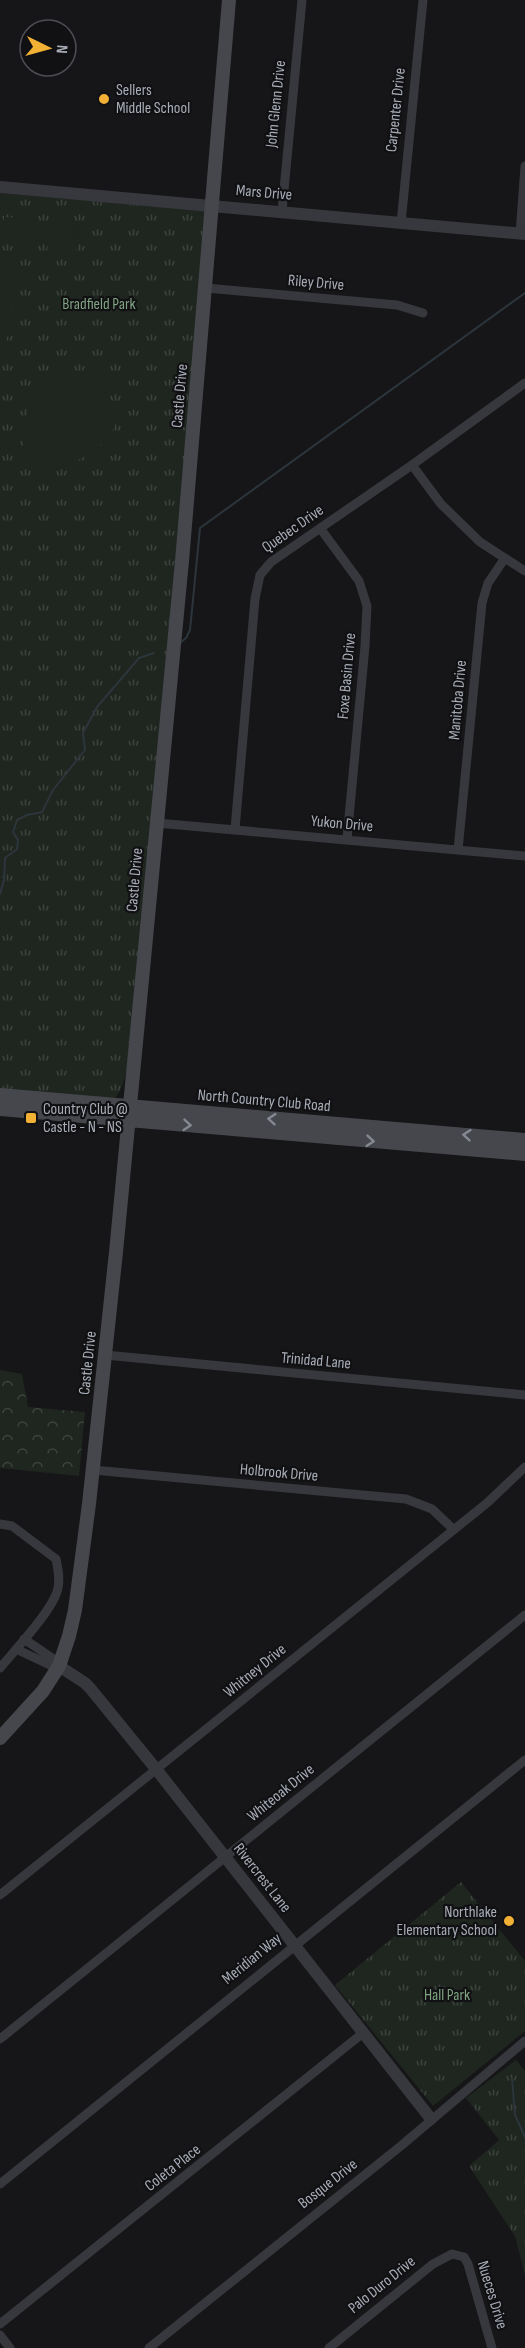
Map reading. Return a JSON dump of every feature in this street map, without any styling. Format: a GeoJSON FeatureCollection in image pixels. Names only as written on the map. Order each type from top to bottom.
{"type":"FeatureCollection","features":[{"type":"Feature","properties":{"kind":"main road","name":"Castle Drive"},"geometry":{"type":"LineString","coordinates":[[0,1738],[43,1691],[59,1666],[75,1610],[93,1470],[130,1114],[206,288],[229,0]]}},
{"type":"Feature","properties":{"kind":"main road","name":"North Country Club Road"},"geometry":{"type":"LineString","coordinates":[[0,1095],[130,1114]]}},
{"type":"Feature","properties":{"kind":"main road","name":"North Country Club Road"},"geometry":{"type":"LineString","coordinates":[[0,1109],[130,1114],[339,1131],[525,1140]]}},
{"type":"Feature","properties":{"kind":"main road","name":"North Country Club Road"},"geometry":{"type":"LineString","coordinates":[[339,1131],[525,1154]]}},
{"type":"Feature","properties":{"kind":"street","name":"John Glenn Drive"},"geometry":{"type":"LineString","coordinates":[[282,212],[302,0]]}},
{"type":"Feature","properties":{"kind":"street","name":"Carpenter Drive"},"geometry":{"type":"LineString","coordinates":[[401,223],[423,0]]}},
{"type":"Feature","properties":{"kind":"street"},"geometry":{"type":"LineString","coordinates":[[522,234],[525,166]]}},
{"type":"Feature","properties":{"kind":"street","name":"Mars Drive"},"geometry":{"type":"LineString","coordinates":[[0,187],[522,234]]}},
{"type":"Feature","properties":{"kind":"street","name":"Riley Drive"},"geometry":{"type":"LineString","coordinates":[[206,288],[397,305],[423,313]]}},
{"type":"Feature","properties":{"kind":"street","name":"Quebec Drive"},"geometry":{"type":"LineString","coordinates":[[235,829],[255,599],[260,575],[271,562],[412,465],[525,382]]}},
{"type":"Feature","properties":{"kind":"street"},"geometry":{"type":"LineString","coordinates":[[412,465],[441,504],[480,542],[525,571]]}},
{"type":"Feature","properties":{"kind":"street","name":"Foxe Basin Drive"},"geometry":{"type":"LineString","coordinates":[[320,528],[359,581],[367,606],[366,646],[347,839]]}},
{"type":"Feature","properties":{"kind":"street","name":"Manitoba Drive"},"geometry":{"type":"LineString","coordinates":[[458,850],[482,603],[488,583],[504,558]]}},
{"type":"Feature","properties":{"kind":"street","name":"Yukon Drive"},"geometry":{"type":"LineString","coordinates":[[157,823],[525,856]]}},
{"type":"Feature","properties":{"kind":"street","name":"Trinidad Lane"},"geometry":{"type":"LineString","coordinates":[[105,1355],[525,1395]]}},
{"type":"Feature","properties":{"kind":"street","name":"Holbrook Drive"},"geometry":{"type":"LineString","coordinates":[[93,1470],[406,1499],[432,1509],[453,1529]]}},
{"type":"Feature","properties":{"kind":"street","name":"Whitney Drive"},"geometry":{"type":"LineString","coordinates":[[0,1895],[523,1474]]}},
{"type":"Feature","properties":{"kind":"street"},"geometry":{"type":"LineString","coordinates":[[0,1524],[12,1526],[56,1559],[59,1573],[56,1596],[0,1668]]}},
{"type":"Feature","properties":{"kind":"street","name":"Whiteoak Drive"},"geometry":{"type":"LineString","coordinates":[[0,2040],[525,1615]]}},
{"type":"Feature","properties":{"kind":"street"},"geometry":{"type":"LineString","coordinates":[[24,1639],[55,1660],[59,1666]]}},
{"type":"Feature","properties":{"kind":"street"},"geometry":{"type":"LineString","coordinates":[[16,1649],[52,1666],[59,1666]]}},
{"type":"Feature","properties":{"kind":"street","name":"Rivercrest Lane"},"geometry":{"type":"LineString","coordinates":[[59,1666],[85,1683],[156,1769],[431,2119]]}},
{"type":"Feature","properties":{"kind":"street","name":"Meridian Way"},"geometry":{"type":"LineString","coordinates":[[0,2184],[293,1945],[525,1760]]}},
{"type":"Feature","properties":{"kind":"street","name":"Coleta Place"},"geometry":{"type":"LineString","coordinates":[[0,2324],[363,2033]]}},
{"type":"Feature","properties":{"kind":"street","name":"Bosque Drive"},"geometry":{"type":"LineString","coordinates":[[149,2348],[525,2041]]}},
{"type":"Feature","properties":{"kind":"street","name":"Palo Duro Drive"},"geometry":{"type":"LineString","coordinates":[[328,2348],[433,2264],[445,2256],[458,2254]]}},
{"type":"Feature","properties":{"kind":"street","name":"Nueces Drive"},"geometry":{"type":"LineString","coordinates":[[458,2254],[464,2257],[468,2264],[492,2348]]}},
{"type":"Feature","properties":{"kind":"street"},"geometry":{"type":"LineString","coordinates":[[0,2336],[10,2348]]}},
{"type":"Feature","properties":{"kind":"green space","name":"Bradfield Park"},"geometry":{"type":"Polygon","coordinates":[[[0,193],[207,211],[132,1039],[124,1080],[114,1099],[0,1090],[0,193]]]}},
{"type":"Feature","properties":{"kind":"green space"},"geometry":{"type":"Polygon","coordinates":[[[4,217],[35,219],[34,237],[3,235],[4,217]]]}},
{"type":"Feature","properties":{"kind":"green space"},"geometry":{"type":"Polygon","coordinates":[[[49,223],[79,225],[78,239],[48,236],[49,223]]]}},
{"type":"Feature","properties":{"kind":"green space"},"geometry":{"type":"Polygon","coordinates":[[[48,241],[77,244],[76,257],[47,255],[48,241]]]}},
{"type":"Feature","properties":{"kind":"green space"},"geometry":{"type":"Polygon","coordinates":[[[0,253],[7,255],[16,267],[10,331],[6,340],[0,345],[0,253]]]}},
{"type":"Feature","properties":{"kind":"green space"},"geometry":{"type":"Polygon","coordinates":[[[48,375],[111,380],[105,399],[120,407],[110,434],[90,454],[64,464],[35,466],[23,454],[29,390],[38,378],[48,375]]]}},
{"type":"Feature","properties":{"kind":"green space"},"geometry":{"type":"Polygon","coordinates":[[[0,1370],[22,1374],[28,1407],[85,1412],[79,1476],[0,1468],[0,1370]]]}},
{"type":"Feature","properties":{"kind":"green space","name":"Hall Park"},"geometry":{"type":"Polygon","coordinates":[[[461,1882],[525,1961],[525,2031],[433,2106],[335,1985],[461,1882]]]}},
{"type":"Feature","properties":{"kind":"green space"},"geometry":{"type":"Polygon","coordinates":[[[516,2060],[525,2071],[525,2275],[515,2236],[469,2166],[499,2140],[466,2098],[516,2060]]]}},
{"type":"Feature","properties":{"kind":"waterway"},"geometry":{"type":"LineString","coordinates":[[180,643],[190,630],[200,528],[525,293]]}},
{"type":"Feature","properties":{"kind":"waterway"},"geometry":{"type":"LineString","coordinates":[[0,894],[4,880],[5,858],[17,849],[18,840],[13,832],[17,820],[42,812],[53,790],[85,750],[83,733],[97,707],[139,658],[154,653]]}},
{"type":"Feature","properties":{"kind":"waterway"},"geometry":{"type":"LineString","coordinates":[[512,2078],[515,2115],[525,2137]]}},
{"type":"Feature","properties":{"kind":"place","name":"Sellers Middle School"},"geometry":{"type":"Point","coordinates":[104,99]}},
{"type":"Feature","properties":{"kind":"place","name":"Country Club @ Castle - N - NS"},"geometry":{"type":"Point","coordinates":[31,1118]}},
{"type":"Feature","properties":{"kind":"place","name":"Northlake Elementary School"},"geometry":{"type":"Point","coordinates":[509,1921]}}]}
